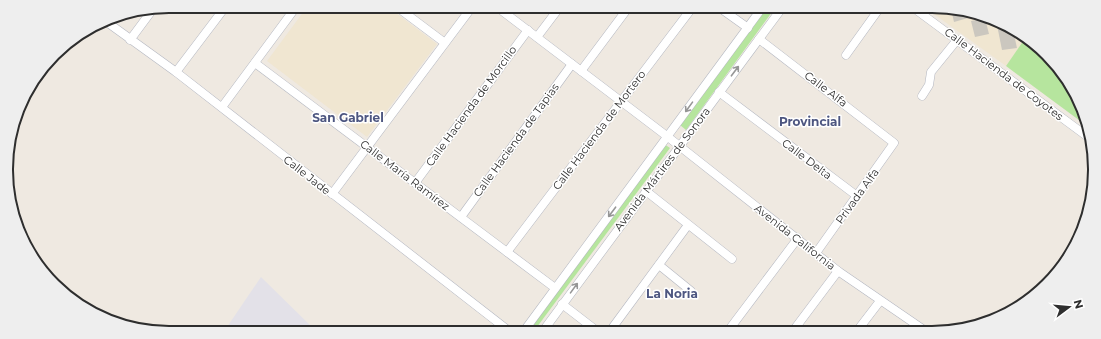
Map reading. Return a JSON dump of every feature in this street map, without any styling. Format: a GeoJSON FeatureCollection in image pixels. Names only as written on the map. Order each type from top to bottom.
{"type":"FeatureCollection","features":[{"type":"Feature","properties":{"kind":"street"},"geometry":{"type":"LineString","coordinates":[[176,72],[221,13]]}},
{"type":"Feature","properties":{"kind":"street"},"geometry":{"type":"LineString","coordinates":[[222,107],[291,13]]}},
{"type":"Feature","properties":{"kind":"street"},"geometry":{"type":"LineString","coordinates":[[405,13],[445,43]]}},
{"type":"Feature","properties":{"kind":"street"},"geometry":{"type":"LineString","coordinates":[[332,194],[468,13]]}},
{"type":"Feature","properties":{"kind":"street","name":"Avenida California"},"geometry":{"type":"LineString","coordinates":[[505,13],[668,137],[838,271],[918,326]]}},
{"type":"Feature","properties":{"kind":"street"},"geometry":{"type":"LineString","coordinates":[[537,38],[555,13]]}},
{"type":"Feature","properties":{"kind":"street"},"geometry":{"type":"LineString","coordinates":[[581,71],[624,13]]}},
{"type":"Feature","properties":{"kind":"street","name":"Calle Hacienda de Mortero"},"geometry":{"type":"LineString","coordinates":[[507,252],[688,13]]}},
{"type":"Feature","properties":{"kind":"street"},"geometry":{"type":"LineString","coordinates":[[727,13],[748,28]]}},
{"type":"Feature","properties":{"kind":"street","name":"Avenida Mártires de Sonora"},"geometry":{"type":"LineString","coordinates":[[528,326],[758,13]]}},
{"type":"Feature","properties":{"kind":"street","name":"Avenida Mártires de Sonora"},"geometry":{"type":"LineString","coordinates":[[547,326],[778,13]]}},
{"type":"Feature","properties":{"kind":"street"},"geometry":{"type":"LineString","coordinates":[[846,55],[876,13]]}},
{"type":"Feature","properties":{"kind":"street","name":"Calle Hacienda de Coyotes"},"geometry":{"type":"LineString","coordinates":[[920,13],[1084,134]]}},
{"type":"Feature","properties":{"kind":"street"},"geometry":{"type":"LineString","coordinates":[[130,40],[149,14]]}},
{"type":"Feature","properties":{"kind":"street","name":"Calle Jade"},"geometry":{"type":"LineString","coordinates":[[110,25],[222,107],[504,326]]}},
{"type":"Feature","properties":{"kind":"street","name":"Calle Hacienda de Morcillo"},"geometry":{"type":"LineString","coordinates":[[415,182],[528,30]]}},
{"type":"Feature","properties":{"kind":"street","name":"Calle Alfa"},"geometry":{"type":"LineString","coordinates":[[759,39],[892,140]]}},
{"type":"Feature","properties":{"kind":"street"},"geometry":{"type":"LineString","coordinates":[[922,96],[929,85],[931,72],[957,40]]}},
{"type":"Feature","properties":{"kind":"street","name":"Calle María Ramírez"},"geometry":{"type":"LineString","coordinates":[[255,63],[555,288]]}},
{"type":"Feature","properties":{"kind":"street","name":"Calle Hacienda de Tapias"},"geometry":{"type":"LineString","coordinates":[[461,217],[572,64]]}},
{"type":"Feature","properties":{"kind":"street","name":"Calle Delta"},"geometry":{"type":"LineString","coordinates":[[719,92],[857,196]]}},
{"type":"Feature","properties":{"kind":"street","name":"Privada Alfa"},"geometry":{"type":"LineString","coordinates":[[816,253],[894,144],[892,140]]}},
{"type":"Feature","properties":{"kind":"street"},"geometry":{"type":"LineString","coordinates":[[646,191],[732,259]]}},
{"type":"Feature","properties":{"kind":"street"},"geometry":{"type":"LineString","coordinates":[[614,326],[688,225]]}},
{"type":"Feature","properties":{"kind":"street"},"geometry":{"type":"LineString","coordinates":[[732,326],[798,238]]}},
{"type":"Feature","properties":{"kind":"street"},"geometry":{"type":"LineString","coordinates":[[659,265],[691,291]]}},
{"type":"Feature","properties":{"kind":"street"},"geometry":{"type":"LineString","coordinates":[[797,326],[838,271]]}},
{"type":"Feature","properties":{"kind":"street"},"geometry":{"type":"LineString","coordinates":[[861,326],[880,301]]}},
{"type":"Feature","properties":{"kind":"street"},"geometry":{"type":"LineString","coordinates":[[562,304],[591,326]]}},
{"type":"Feature","properties":{"kind":"shaded area"},"geometry":{"type":"Polygon","coordinates":[[[303,13],[396,13],[437,44],[367,137],[267,61],[303,13]]]}},
{"type":"Feature","properties":{"kind":"shaded area"},"geometry":{"type":"Polygon","coordinates":[[[933,13],[952,14],[982,21],[1001,29],[1023,42],[1006,66],[933,13]]]}},
{"type":"Feature","properties":{"kind":"shaded area"},"geometry":{"type":"Polygon","coordinates":[[[261,277],[311,326],[228,326],[261,277]]]}},
{"type":"Feature","properties":{"kind":"green space"},"geometry":{"type":"Polygon","coordinates":[[[762,13],[771,13],[686,130],[680,125],[762,13]]]}},
{"type":"Feature","properties":{"kind":"green space"},"geometry":{"type":"Polygon","coordinates":[[[1023,42],[1027,45],[1056,74],[1072,100],[1081,121],[1006,66],[1023,42]]]}},
{"type":"Feature","properties":{"kind":"green space"},"geometry":{"type":"Polygon","coordinates":[[[664,144],[670,148],[538,326],[529,326],[664,144]]]}},
{"type":"Feature","properties":{"kind":"building"},"geometry":{"type":"Polygon","coordinates":[[[952,14],[968,17],[968,18],[954,22],[952,14]]]}},
{"type":"Feature","properties":{"kind":"building"},"geometry":{"type":"Polygon","coordinates":[[[977,20],[986,23],[989,34],[975,37],[971,21],[977,20]]]}},
{"type":"Feature","properties":{"kind":"building"},"geometry":{"type":"Polygon","coordinates":[[[998,28],[1015,37],[1017,48],[1002,50],[998,28]]]}},
{"type":"Feature","properties":{"kind":"district","name":"San Gabriel"},"geometry":{"type":"Point","coordinates":[348,118]}},
{"type":"Feature","properties":{"kind":"district","name":"Provincial"},"geometry":{"type":"Point","coordinates":[810,122]}},
{"type":"Feature","properties":{"kind":"district","name":"La Noria"},"geometry":{"type":"Point","coordinates":[672,294]}}]}
